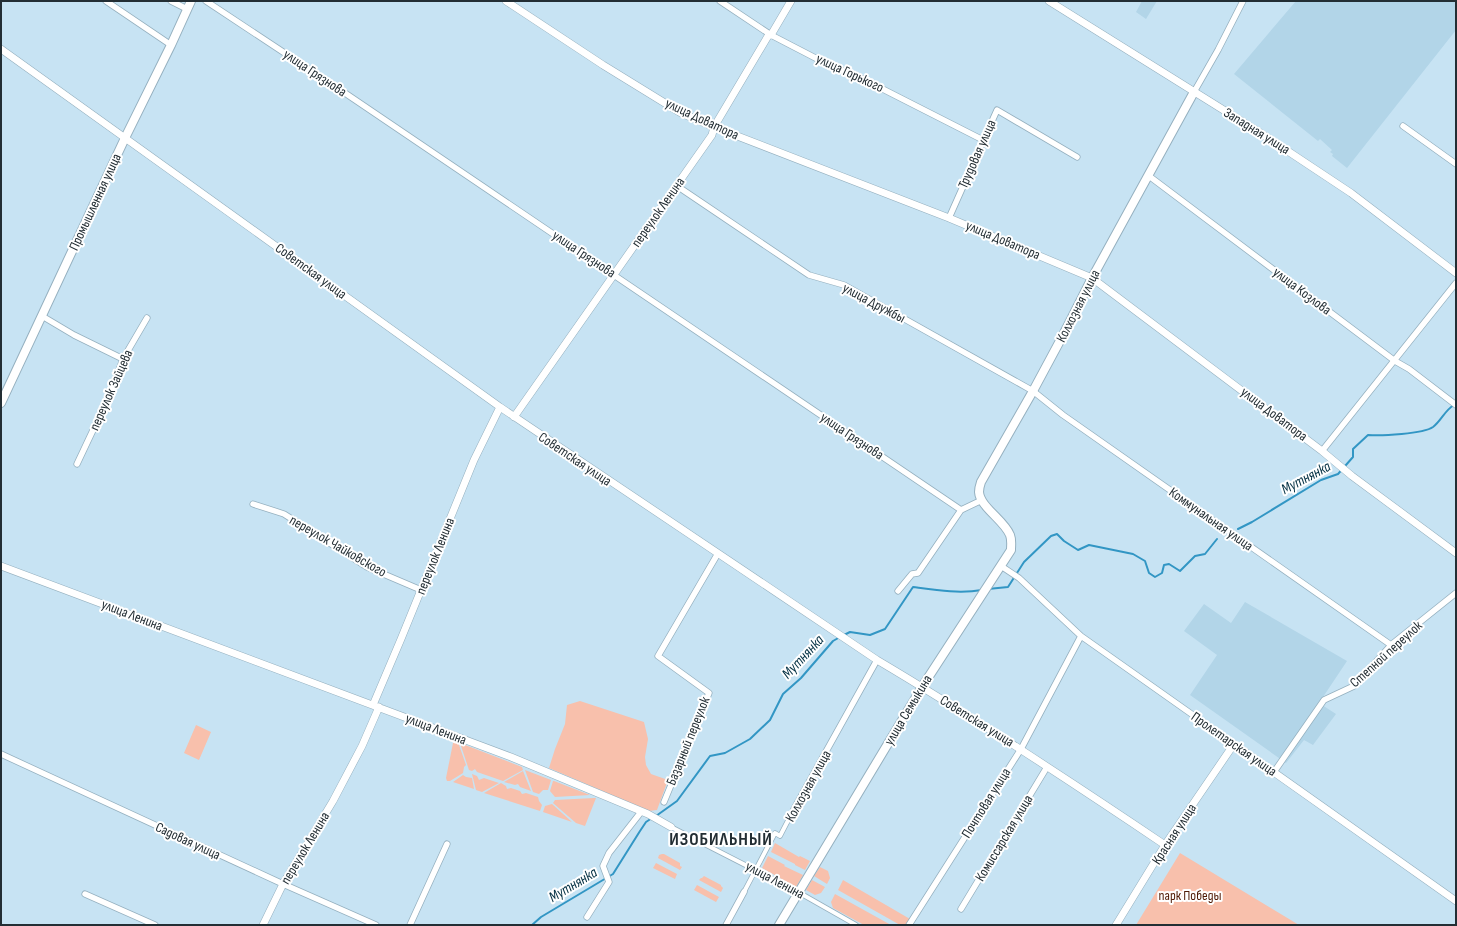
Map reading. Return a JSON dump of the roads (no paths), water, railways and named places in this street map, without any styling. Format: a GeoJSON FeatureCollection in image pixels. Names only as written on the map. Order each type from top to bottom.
{"type":"FeatureCollection","features":[{"type":"Feature","properties":{"kind":"main road","name":"Промышленная улица"},"geometry":{"type":"LineString","coordinates":[[1,403],[191,1]]}},
{"type":"Feature","properties":{"kind":"main road","name":"Колхозная улица"},"geometry":{"type":"LineString","coordinates":[[982,500],[979,492],[980,482],[1033,391],[1092,278],[1194,92]]}},
{"type":"Feature","properties":{"kind":"main road","name":"улица Семыкина"},"geometry":{"type":"LineString","coordinates":[[779,925],[922,687],[1011,550],[1012,542],[1010,534],[982,500]]}},
{"type":"Feature","properties":{"kind":"street"},"geometry":{"type":"LineString","coordinates":[[106,1],[171,45]]}},
{"type":"Feature","properties":{"kind":"street"},"geometry":{"type":"LineString","coordinates":[[171,1],[187,9]]}},
{"type":"Feature","properties":{"kind":"street","name":"улица Грязнова"},"geometry":{"type":"LineString","coordinates":[[206,1],[614,274],[961,510]]}},
{"type":"Feature","properties":{"kind":"street","name":"улица Доватора"},"geometry":{"type":"LineString","coordinates":[[506,1],[603,65],[681,112],[714,127],[949,218],[1092,278],[1322,451],[1352,476],[1456,553]]}},
{"type":"Feature","properties":{"kind":"street","name":"улица Горького"},"geometry":{"type":"LineString","coordinates":[[720,1],[771,35],[827,64],[863,78],[959,129],[983,140]]}},
{"type":"Feature","properties":{"kind":"street","name":"переулок Ленина"},"geometry":{"type":"LineString","coordinates":[[514,417],[712,135],[714,127],[768,36],[771,35],[792,1]]}},
{"type":"Feature","properties":{"kind":"street","name":"Западная улица"},"geometry":{"type":"LineString","coordinates":[[1050,1],[1262,134],[1351,192],[1456,273]]}},
{"type":"Feature","properties":{"kind":"street","name":"Колхозная улица"},"geometry":{"type":"LineString","coordinates":[[1194,92],[1218,50],[1243,1]]}},
{"type":"Feature","properties":{"kind":"street","name":"Советская улица"},"geometry":{"type":"LineString","coordinates":[[1,49],[500,408],[830,630],[1021,749],[1166,845]]}},
{"type":"Feature","properties":{"kind":"street","name":"Трудовая улица"},"geometry":{"type":"LineString","coordinates":[[949,218],[997,110],[1077,156]]}},
{"type":"Feature","properties":{"kind":"street"},"geometry":{"type":"LineString","coordinates":[[1403,126],[1456,164]]}},
{"type":"Feature","properties":{"kind":"street","name":"улица Козлова"},"geometry":{"type":"LineString","coordinates":[[1149,176],[1395,361],[1409,369],[1456,405]]}},
{"type":"Feature","properties":{"kind":"street","name":"улица Дружбы"},"geometry":{"type":"LineString","coordinates":[[676,186],[809,275],[844,286],[1033,391]]}},
{"type":"Feature","properties":{"kind":"street"},"geometry":{"type":"LineString","coordinates":[[1322,451],[1456,283]]}},
{"type":"Feature","properties":{"kind":"street"},"geometry":{"type":"LineString","coordinates":[[42,316],[74,335],[123,359]]}},
{"type":"Feature","properties":{"kind":"street","name":"переулок Зайцева"},"geometry":{"type":"LineString","coordinates":[[77,464],[110,392],[123,359],[147,318]]}},
{"type":"Feature","properties":{"kind":"street","name":"Коммунальная улица"},"geometry":{"type":"LineString","coordinates":[[1033,391],[1069,419],[1391,645]]}},
{"type":"Feature","properties":{"kind":"street","name":"переулок Ленина"},"geometry":{"type":"LineString","coordinates":[[263,925],[283,884],[333,801],[362,746],[421,590],[474,460],[500,408]]}},
{"type":"Feature","properties":{"kind":"street"},"geometry":{"type":"LineString","coordinates":[[898,591],[912,574],[918,573],[961,510],[982,500]]}},
{"type":"Feature","properties":{"kind":"street","name":"переулок Чайковского"},"geometry":{"type":"LineString","coordinates":[[253,504],[284,514],[368,567],[421,590]]}},
{"type":"Feature","properties":{"kind":"street","name":"Базарный переулок"},"geometry":{"type":"LineString","coordinates":[[664,802],[710,693],[658,656],[717,555]]}},
{"type":"Feature","properties":{"kind":"street","name":"улица Ленина"},"geometry":{"type":"LineString","coordinates":[[1,566],[511,757],[644,813],[798,892],[856,925]]}},
{"type":"Feature","properties":{"kind":"street","name":"Пролетарская улица"},"geometry":{"type":"LineString","coordinates":[[1001,566],[1019,578],[1081,636],[1456,901]]}},
{"type":"Feature","properties":{"kind":"street","name":"Степной переулок"},"geometry":{"type":"LineString","coordinates":[[1274,772],[1324,700],[1354,686],[1391,645],[1456,593]]}},
{"type":"Feature","properties":{"kind":"street","name":"Почтовая улица"},"geometry":{"type":"LineString","coordinates":[[909,925],[1021,749],[1081,636]]}},
{"type":"Feature","properties":{"kind":"street","name":"Колхозная улица"},"geometry":{"type":"LineString","coordinates":[[726,925],[775,833],[780,836],[877,660]]}},
{"type":"Feature","properties":{"kind":"street","name":"Красная улица"},"geometry":{"type":"LineString","coordinates":[[1116,925],[1166,845],[1234,744]]}},
{"type":"Feature","properties":{"kind":"street","name":"Садовая улица"},"geometry":{"type":"LineString","coordinates":[[1,754],[283,884],[376,925]]}},
{"type":"Feature","properties":{"kind":"street","name":"Комиссарская улица"},"geometry":{"type":"LineString","coordinates":[[961,909],[1047,767]]}},
{"type":"Feature","properties":{"kind":"street"},"geometry":{"type":"LineString","coordinates":[[587,917],[609,882],[603,866],[609,853],[644,813]]}},
{"type":"Feature","properties":{"kind":"street"},"geometry":{"type":"LineString","coordinates":[[410,925],[447,844]]}},
{"type":"Feature","properties":{"kind":"street"},"geometry":{"type":"LineString","coordinates":[[85,894],[155,925]]}},
{"type":"Feature","properties":{"kind":"waterway","name":"Мутнянка"},"geometry":{"type":"LineString","coordinates":[[1238,529],[1321,480],[1338,474],[1353,457],[1353,449],[1368,435],[1402,434],[1428,429],[1436,425],[1454,405]]}},
{"type":"Feature","properties":{"kind":"waterway","name":"Мутнянка"},"geometry":{"type":"LineString","coordinates":[[988,589],[1008,587],[1024,562],[1051,536],[1057,534],[1064,541],[1078,550],[1089,545],[1133,554],[1145,561],[1149,573],[1155,577],[1162,573],[1164,565],[1169,564],[1180,571],[1195,556],[1205,554],[1217,539]]}},
{"type":"Feature","properties":{"kind":"waterway","name":"Мутнянка"},"geometry":{"type":"LineString","coordinates":[[844,635],[850,632],[870,635],[885,629],[913,587],[956,592],[982,590]]}},
{"type":"Feature","properties":{"kind":"waterway","name":"Мутнянка"},"geometry":{"type":"LineString","coordinates":[[656,816],[677,801],[710,756],[725,753],[750,739],[770,720],[783,694],[801,678],[833,641],[840,637]]}},
{"type":"Feature","properties":{"kind":"waterway","name":"Мутнянка"},"geometry":{"type":"LineString","coordinates":[[532,925],[541,917],[613,874],[646,822],[652,818]]}},
{"type":"Feature","properties":{"kind":"district","name":"ИЗОБИЛЬНЫЙ"},"geometry":{"type":"Point","coordinates":[721,839]}},
{"type":"Feature","properties":{"kind":"park label","name":"парк Победы"},"geometry":{"type":"Point","coordinates":[1190,895]}}]}
